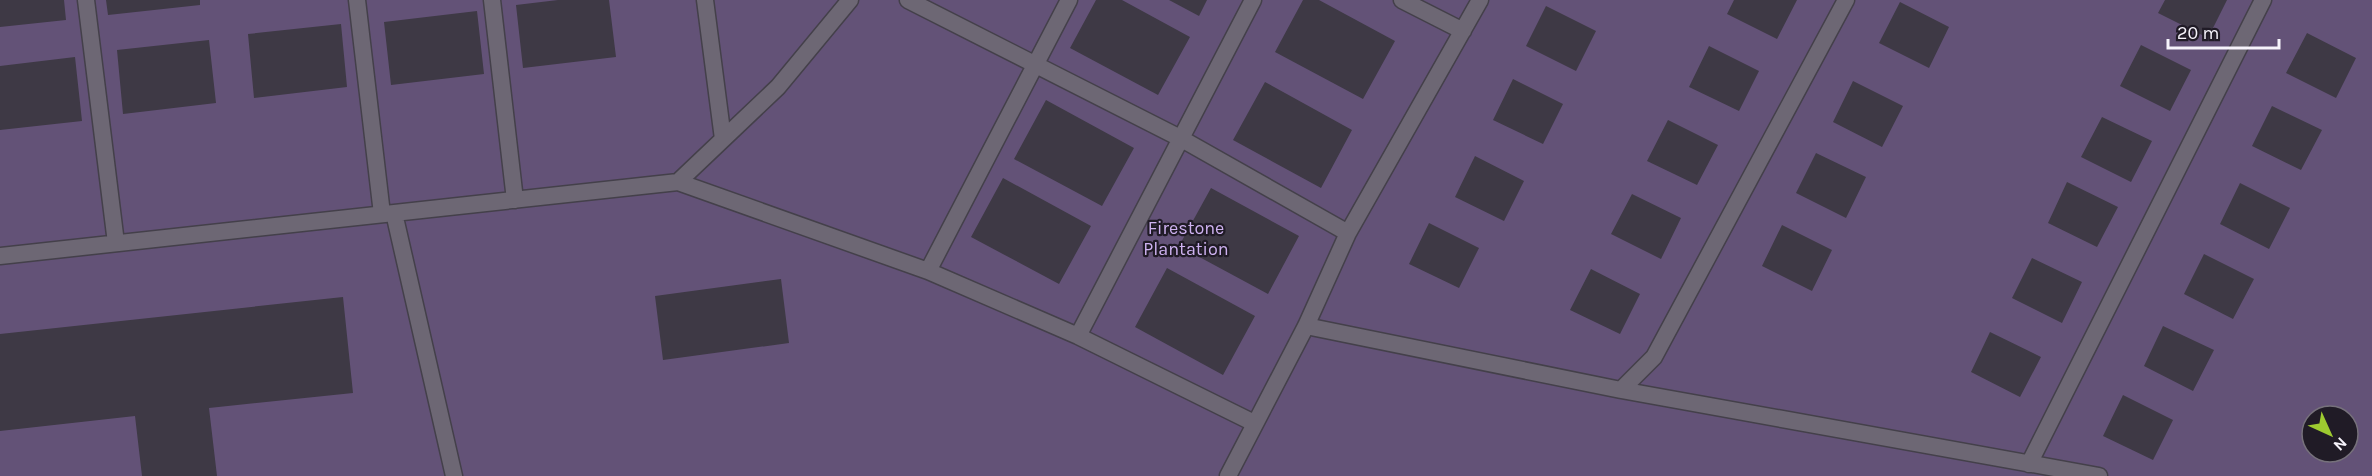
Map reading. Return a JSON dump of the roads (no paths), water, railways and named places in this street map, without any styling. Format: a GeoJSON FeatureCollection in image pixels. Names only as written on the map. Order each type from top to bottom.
{"type":"FeatureCollection","features":[{"type":"Feature","properties":{"kind":"street"},"geometry":{"type":"LineString","coordinates":[[86,0],[116,243]]}},
{"type":"Feature","properties":{"kind":"street"},"geometry":{"type":"LineString","coordinates":[[357,0],[388,214],[454,476]]}},
{"type":"Feature","properties":{"kind":"street"},"geometry":{"type":"LineString","coordinates":[[492,0],[515,200]]}},
{"type":"Feature","properties":{"kind":"street"},"geometry":{"type":"LineString","coordinates":[[705,0],[723,139]]}},
{"type":"Feature","properties":{"kind":"street"},"geometry":{"type":"LineString","coordinates":[[678,182],[778,87],[850,0]]}},
{"type":"Feature","properties":{"kind":"street"},"geometry":{"type":"LineString","coordinates":[[908,0],[1180,138],[1348,233]]}},
{"type":"Feature","properties":{"kind":"street"},"geometry":{"type":"LineString","coordinates":[[928,271],[1069,0]]}},
{"type":"Feature","properties":{"kind":"street"},"geometry":{"type":"LineString","coordinates":[[1078,336],[1253,0]]}},
{"type":"Feature","properties":{"kind":"street"},"geometry":{"type":"LineString","coordinates":[[1402,0],[1463,32]]}},
{"type":"Feature","properties":{"kind":"street"},"geometry":{"type":"LineString","coordinates":[[1228,476],[1306,326],[1348,233],[1480,0]]}},
{"type":"Feature","properties":{"kind":"street"},"geometry":{"type":"LineString","coordinates":[[1621,390],[1654,357],[1846,0]]}},
{"type":"Feature","properties":{"kind":"street"},"geometry":{"type":"LineString","coordinates":[[2029,464],[2263,0]]}},
{"type":"Feature","properties":{"kind":"street"},"geometry":{"type":"LineString","coordinates":[[0,256],[678,182],[928,271],[1078,336],[1254,423]]}},
{"type":"Feature","properties":{"kind":"street"},"geometry":{"type":"LineString","coordinates":[[1306,326],[1621,390],[2099,476]]}},
{"type":"Feature","properties":{"kind":"park label","name":"Firestone Plantation"},"geometry":{"type":"Point","coordinates":[1186,238]}}]}
